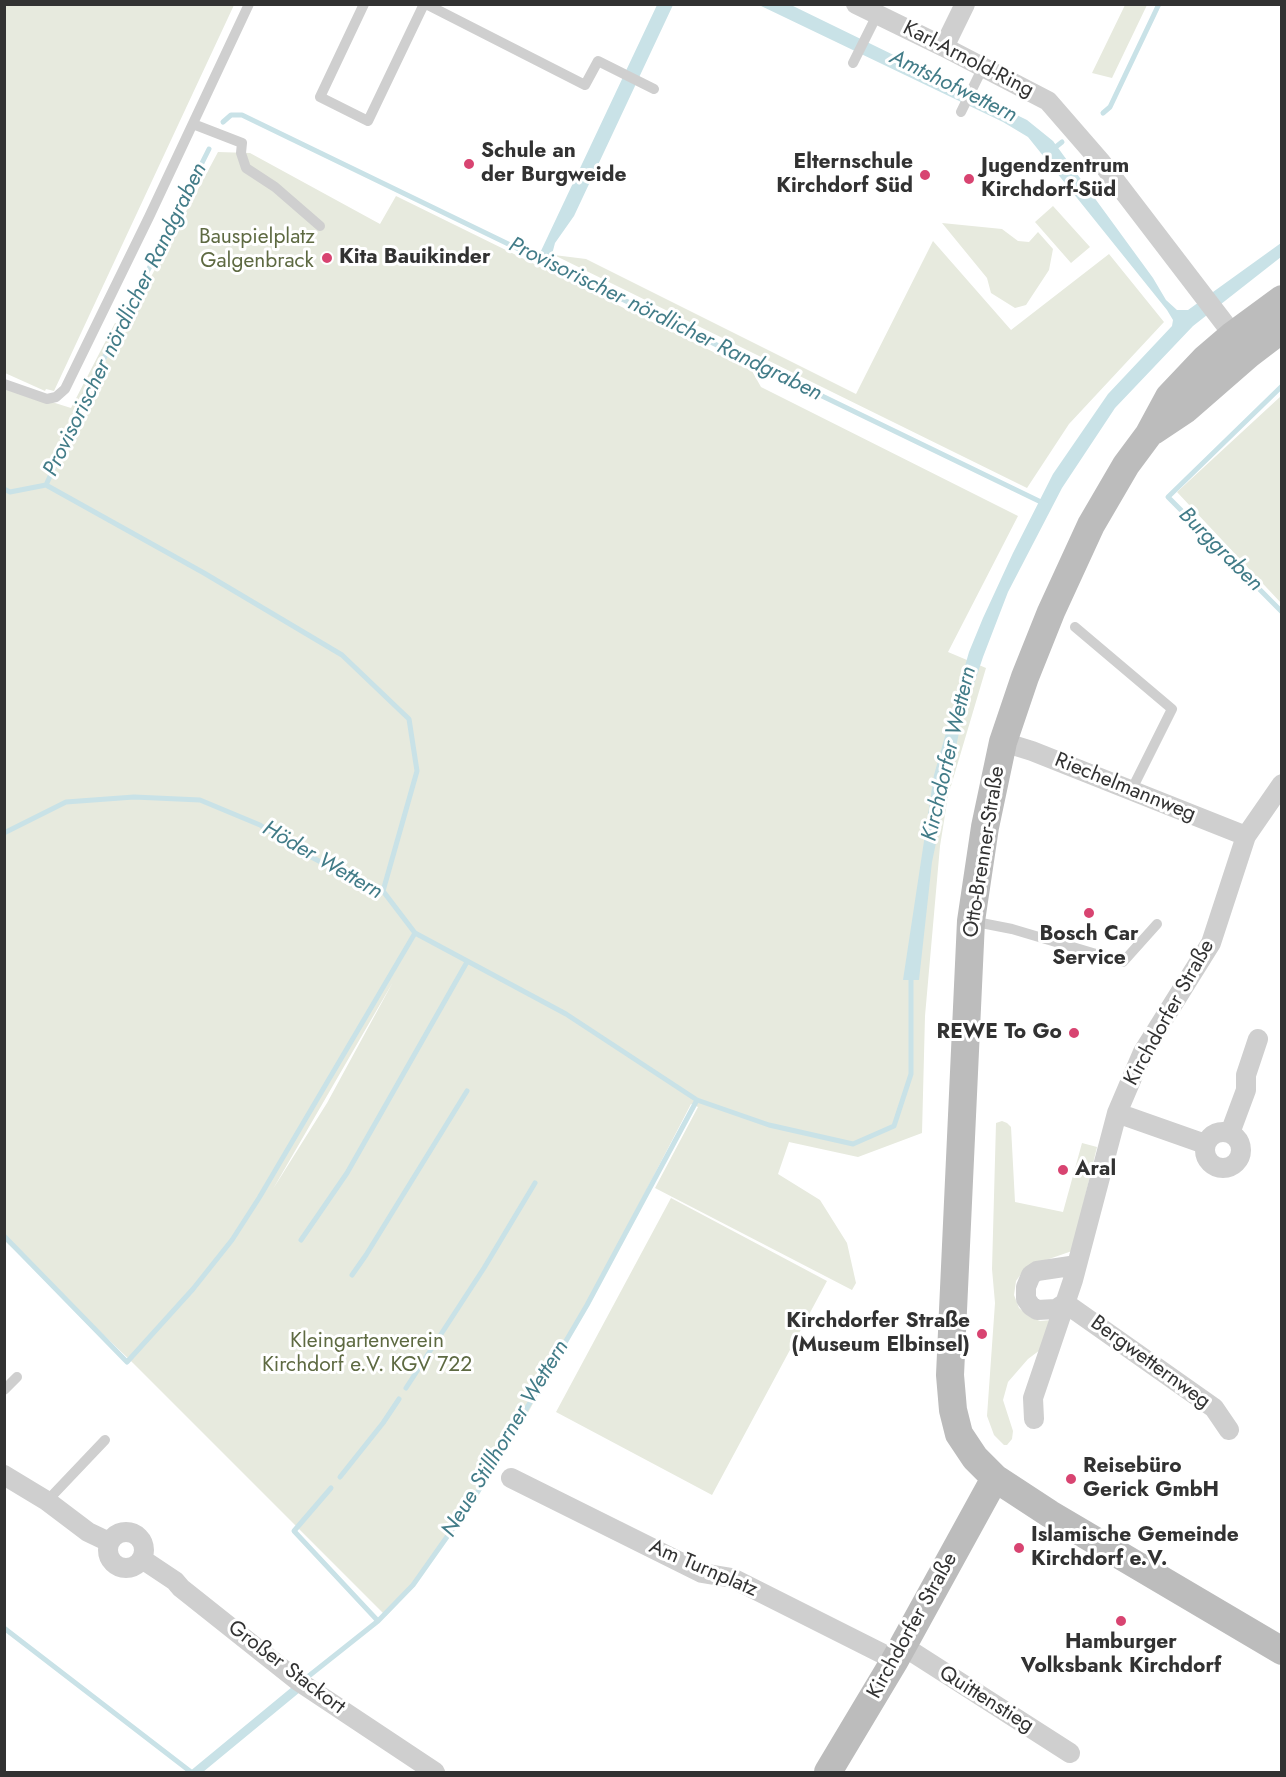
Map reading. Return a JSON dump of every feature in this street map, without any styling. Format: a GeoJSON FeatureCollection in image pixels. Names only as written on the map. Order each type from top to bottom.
{"type":"FeatureCollection","features":[{"type":"Feature","properties":{"kind":"main road","name":"Otto-Brenner-Straße"},"geometry":{"type":"LineString","coordinates":[[1281,299],[1205,359],[1169,397],[1149,434],[1105,497],[1070,568],[1037,645],[1004,742],[985,827],[971,921],[950,1375],[953,1410],[959,1434],[975,1458],[995,1478],[1050,1514],[1281,1651]]}},
{"type":"Feature","properties":{"kind":"main road","name":"Otto-Brenner-Straße"},"geometry":{"type":"LineString","coordinates":[[1233,335],[1281,329]]}},
{"type":"Feature","properties":{"kind":"main road","name":"Kirchdorfer Straße"},"geometry":{"type":"LineString","coordinates":[[828,1773],[899,1653],[995,1478]]}},
{"type":"Feature","properties":{"kind":"street","name":"Karl-Arnold-Ring"},"geometry":{"type":"LineString","coordinates":[[856,4],[983,66],[1048,101],[1101,162],[1233,335]]}},
{"type":"Feature","properties":{"kind":"street"},"geometry":{"type":"LineString","coordinates":[[944,47],[965,4]]}},
{"type":"Feature","properties":{"kind":"street","name":"Riechelmannweg"},"geometry":{"type":"LineString","coordinates":[[1004,742],[1246,836]]}},
{"type":"Feature","properties":{"kind":"street","name":"Kirchdorfer Straße"},"geometry":{"type":"LineString","coordinates":[[1034,1419],[1033,1398],[1077,1265],[1117,1113],[1143,1052],[1211,943],[1246,836],[1281,784]]}},
{"type":"Feature","properties":{"kind":"street"},"geometry":{"type":"LineString","coordinates":[[1230,1133],[1246,1090],[1246,1075],[1258,1039]]}},
{"type":"Feature","properties":{"kind":"street","name":"Kirchdorfer Straße"},"geometry":{"type":"LineString","coordinates":[[1117,1113],[1205,1144]]}},
{"type":"Feature","properties":{"kind":"street"},"geometry":{"type":"LineString","coordinates":[[1215,1133],[1230,1133],[1236,1137],[1241,1150],[1240,1157],[1230,1167],[1223,1168],[1210,1163],[1206,1158],[1205,1144],[1215,1133]]}},
{"type":"Feature","properties":{"kind":"street"},"geometry":{"type":"LineString","coordinates":[[1065,1303],[1056,1309],[1037,1310],[1030,1306],[1026,1299],[1026,1287],[1031,1275],[1037,1271],[1077,1265]]}},
{"type":"Feature","properties":{"kind":"street","name":"Bergwetternweg"},"geometry":{"type":"LineString","coordinates":[[1065,1303],[1214,1408],[1228,1430]]}},
{"type":"Feature","properties":{"kind":"street"},"geometry":{"type":"LineString","coordinates":[[4,1475],[47,1501]]}},
{"type":"Feature","properties":{"kind":"street","name":"Am Turnplatz"},"geometry":{"type":"LineString","coordinates":[[511,1478],[702,1573],[732,1578],[899,1653]]}},
{"type":"Feature","properties":{"kind":"street","name":"Großer Stackort"},"geometry":{"type":"LineString","coordinates":[[47,1501],[88,1532],[109,1542],[107,1549],[109,1556],[118,1567],[133,1567],[142,1559],[175,1581],[304,1685],[435,1773]]}},
{"type":"Feature","properties":{"kind":"street","name":"Quittenstieg"},"geometry":{"type":"LineString","coordinates":[[899,1653],[1070,1753]]}},
{"type":"Feature","properties":{"kind":"lane"},"geometry":{"type":"LineString","coordinates":[[4,384],[41,398],[52,399],[61,394],[149,217],[249,4]]}},
{"type":"Feature","properties":{"kind":"lane"},"geometry":{"type":"LineString","coordinates":[[364,4],[320,97],[368,121],[425,4],[585,85],[598,61],[650,87]]}},
{"type":"Feature","properties":{"kind":"lane"},"geometry":{"type":"LineString","coordinates":[[854,63],[877,15]]}},
{"type":"Feature","properties":{"kind":"lane"},"geometry":{"type":"LineString","coordinates":[[961,112],[983,66]]}},
{"type":"Feature","properties":{"kind":"lane"},"geometry":{"type":"LineString","coordinates":[[192,124],[242,143],[241,153],[246,168],[275,187],[320,226]]}},
{"type":"Feature","properties":{"kind":"lane"},"geometry":{"type":"LineString","coordinates":[[1075,627],[1172,708],[1131,791]]}},
{"type":"Feature","properties":{"kind":"lane"},"geometry":{"type":"LineString","coordinates":[[971,921],[1012,929],[1123,962],[1157,924]]}},
{"type":"Feature","properties":{"kind":"lane"},"geometry":{"type":"LineString","coordinates":[[4,1390],[17,1377]]}},
{"type":"Feature","properties":{"kind":"lane"},"geometry":{"type":"LineString","coordinates":[[47,1501],[105,1440]]}},
{"type":"Feature","properties":{"kind":"green space"},"geometry":{"type":"Polygon","coordinates":[[[4,5],[234,5],[54,391],[46,389],[45,391],[5,373],[4,5]]]}},
{"type":"Feature","properties":{"kind":"green space"},"geometry":{"type":"Polygon","coordinates":[[[1125,5],[1147,5],[1112,78],[1092,73],[1125,5]]]}},
{"type":"Feature","properties":{"kind":"green space"},"geometry":{"type":"Polygon","coordinates":[[[218,152],[250,153],[380,224],[396,196],[752,371],[761,387],[1018,516],[948,652],[986,668],[948,796],[940,846],[925,1016],[922,1133],[858,1157],[789,1142],[778,1174],[820,1200],[847,1243],[856,1283],[852,1290],[655,1188],[698,1107],[691,1104],[511,1444],[468,1510],[413,1587],[386,1616],[133,1363],[5,1241],[4,387],[71,408],[115,323],[124,327],[218,152]],[[393,982],[273,1189],[327,1103],[393,982]]]}},
{"type":"Feature","properties":{"kind":"green space"},"geometry":{"type":"Polygon","coordinates":[[[1053,206],[1090,247],[1071,263],[1035,222],[1053,206]]]}},
{"type":"Feature","properties":{"kind":"green space"},"geometry":{"type":"Polygon","coordinates":[[[942,223],[1002,229],[1018,241],[1029,242],[1038,232],[1053,249],[1049,270],[1026,305],[1015,308],[991,293],[987,278],[942,223]]]}},
{"type":"Feature","properties":{"kind":"green space"},"geometry":{"type":"Polygon","coordinates":[[[933,241],[1011,330],[1109,254],[1164,322],[1069,424],[1027,488],[554,255],[586,259],[856,394],[933,241]]]}},
{"type":"Feature","properties":{"kind":"green space"},"geometry":{"type":"Polygon","coordinates":[[[1281,396],[1281,603],[1177,492],[1281,396]]]}},
{"type":"Feature","properties":{"kind":"green space"},"geometry":{"type":"Polygon","coordinates":[[[1002,1121],[1011,1127],[1015,1202],[1063,1212],[1082,1143],[1097,1147],[1072,1251],[1026,1267],[1016,1281],[1014,1295],[1019,1308],[1030,1317],[1040,1321],[1052,1320],[1040,1350],[1028,1359],[1008,1382],[1003,1400],[1013,1431],[1012,1439],[1007,1445],[1004,1445],[994,1435],[987,1416],[995,1303],[992,1269],[996,1123],[1002,1121]]]}},
{"type":"Feature","properties":{"kind":"green space"},"geometry":{"type":"Polygon","coordinates":[[[671,1198],[827,1281],[712,1495],[556,1412],[671,1198]]]}},
{"type":"Feature","properties":{"kind":"water"},"geometry":{"type":"Polygon","coordinates":[[[657,5],[673,5],[574,216],[555,243],[551,258],[540,253],[657,5]]]}},
{"type":"Feature","properties":{"kind":"water"},"geometry":{"type":"Polygon","coordinates":[[[759,5],[791,5],[1027,120],[1053,141],[1153,278],[1166,300],[1177,310],[1188,310],[1281,243],[1281,257],[1193,326],[1115,408],[1062,488],[1008,592],[961,723],[932,862],[919,980],[903,980],[934,775],[969,652],[1013,553],[1053,474],[1108,394],[1172,326],[1173,320],[1028,137],[1003,122],[759,5]]]}},
{"type":"Feature","properties":{"kind":"water"},"geometry":{"type":"Polygon","coordinates":[[[292,1687],[300,1692],[203,1772],[189,1772],[292,1687]]]}},
{"type":"Feature","properties":{"kind":"waterway"},"geometry":{"type":"LineString","coordinates":[[1103,113],[1110,107],[1159,4]]}},
{"type":"Feature","properties":{"kind":"waterway","name":"Provisorischer nördlicher Randgraben"},"geometry":{"type":"LineString","coordinates":[[223,122],[231,115],[242,115],[1043,503]]}},
{"type":"Feature","properties":{"kind":"waterway"},"geometry":{"type":"LineString","coordinates":[[1052,150],[1062,142]]}},
{"type":"Feature","properties":{"kind":"waterway","name":"Provisorischer nördlicher Randgraben"},"geometry":{"type":"LineString","coordinates":[[4,489],[10,492],[46,485],[107,352],[209,149]]}},
{"type":"Feature","properties":{"kind":"waterway","name":"Burggraben"},"geometry":{"type":"LineString","coordinates":[[1282,386],[1168,497],[1282,612]]}},
{"type":"Feature","properties":{"kind":"waterway"},"geometry":{"type":"LineString","coordinates":[[46,485],[204,573],[342,655],[409,719],[417,771],[383,891]]}},
{"type":"Feature","properties":{"kind":"waterway","name":"Höder Wettern"},"geometry":{"type":"LineString","coordinates":[[4,833],[66,802],[134,797],[200,800],[260,825],[300,851],[351,878],[383,891],[415,933],[566,1014],[697,1100],[769,1125],[853,1144],[894,1126],[911,1074],[911,975]]}},
{"type":"Feature","properties":{"kind":"waterway"},"geometry":{"type":"LineString","coordinates":[[4,1236],[127,1362],[193,1289],[232,1240],[415,933]]}},
{"type":"Feature","properties":{"kind":"waterway"},"geometry":{"type":"LineString","coordinates":[[301,1240],[347,1173],[467,962]]}},
{"type":"Feature","properties":{"kind":"waterway"},"geometry":{"type":"LineString","coordinates":[[352,1275],[467,1091]]}},
{"type":"Feature","properties":{"kind":"waterway","name":"Neue Stillhorner Wettern"},"geometry":{"type":"LineString","coordinates":[[305,1679],[378,1621],[413,1585],[473,1500],[587,1305],[697,1100]]}},
{"type":"Feature","properties":{"kind":"waterway"},"geometry":{"type":"LineString","coordinates":[[406,1388],[484,1268],[535,1183]]}},
{"type":"Feature","properties":{"kind":"waterway"},"geometry":{"type":"LineString","coordinates":[[340,1477],[399,1399]]}},
{"type":"Feature","properties":{"kind":"waterway"},"geometry":{"type":"LineString","coordinates":[[331,1488],[294,1531],[378,1621]]}},
{"type":"Feature","properties":{"kind":"waterway"},"geometry":{"type":"LineString","coordinates":[[4,1628],[191,1772]]}},
{"type":"Feature","properties":{"kind":"place","name":"Schule an der Burgweide"},"geometry":{"type":"Point","coordinates":[469,164]}},
{"type":"Feature","properties":{"kind":"place","name":"Elternschule Kirchdorf Süd"},"geometry":{"type":"Point","coordinates":[925,175]}},
{"type":"Feature","properties":{"kind":"place","name":"Jugendzentrum Kirchdorf-Süd"},"geometry":{"type":"Point","coordinates":[969,179]}},
{"type":"Feature","properties":{"kind":"place","name":"Kita Bauikinder"},"geometry":{"type":"Point","coordinates":[327,258]}},
{"type":"Feature","properties":{"kind":"place","name":"Bosch Car Service"},"geometry":{"type":"Point","coordinates":[1089,913]}},
{"type":"Feature","properties":{"kind":"place","name":"REWE To Go"},"geometry":{"type":"Point","coordinates":[1074,1033]}},
{"type":"Feature","properties":{"kind":"place","name":"Aral"},"geometry":{"type":"Point","coordinates":[1063,1170]}},
{"type":"Feature","properties":{"kind":"place","name":"Kirchdorfer Straße (Museum Elbinsel)"},"geometry":{"type":"Point","coordinates":[982,1334]}},
{"type":"Feature","properties":{"kind":"place","name":"Reisebüro Gerick GmbH"},"geometry":{"type":"Point","coordinates":[1071,1479]}},
{"type":"Feature","properties":{"kind":"place","name":"Islamische Gemeinde Kirchdorf e.V."},"geometry":{"type":"Point","coordinates":[1019,1548]}},
{"type":"Feature","properties":{"kind":"place","name":"Hamburger Volksbank Kirchdorf"},"geometry":{"type":"Point","coordinates":[1121,1621]}},
{"type":"Feature","properties":{"kind":"water label","name":"Amtshofwettern"},"geometry":{"type":"Point","coordinates":[953,87]}},
{"type":"Feature","properties":{"kind":"water label","name":"Kirchdorfer Wettern"},"geometry":{"type":"Point","coordinates":[950,754]}},
{"type":"Feature","properties":{"kind":"park label","name":"Bauspielplatz Galgenbrack"},"geometry":{"type":"Point","coordinates":[257,250]}},
{"type":"Feature","properties":{"kind":"park label","name":"Kleingartenverein Kirchdorf e.V. KGV 722"},"geometry":{"type":"Point","coordinates":[367,1354]}}]}
